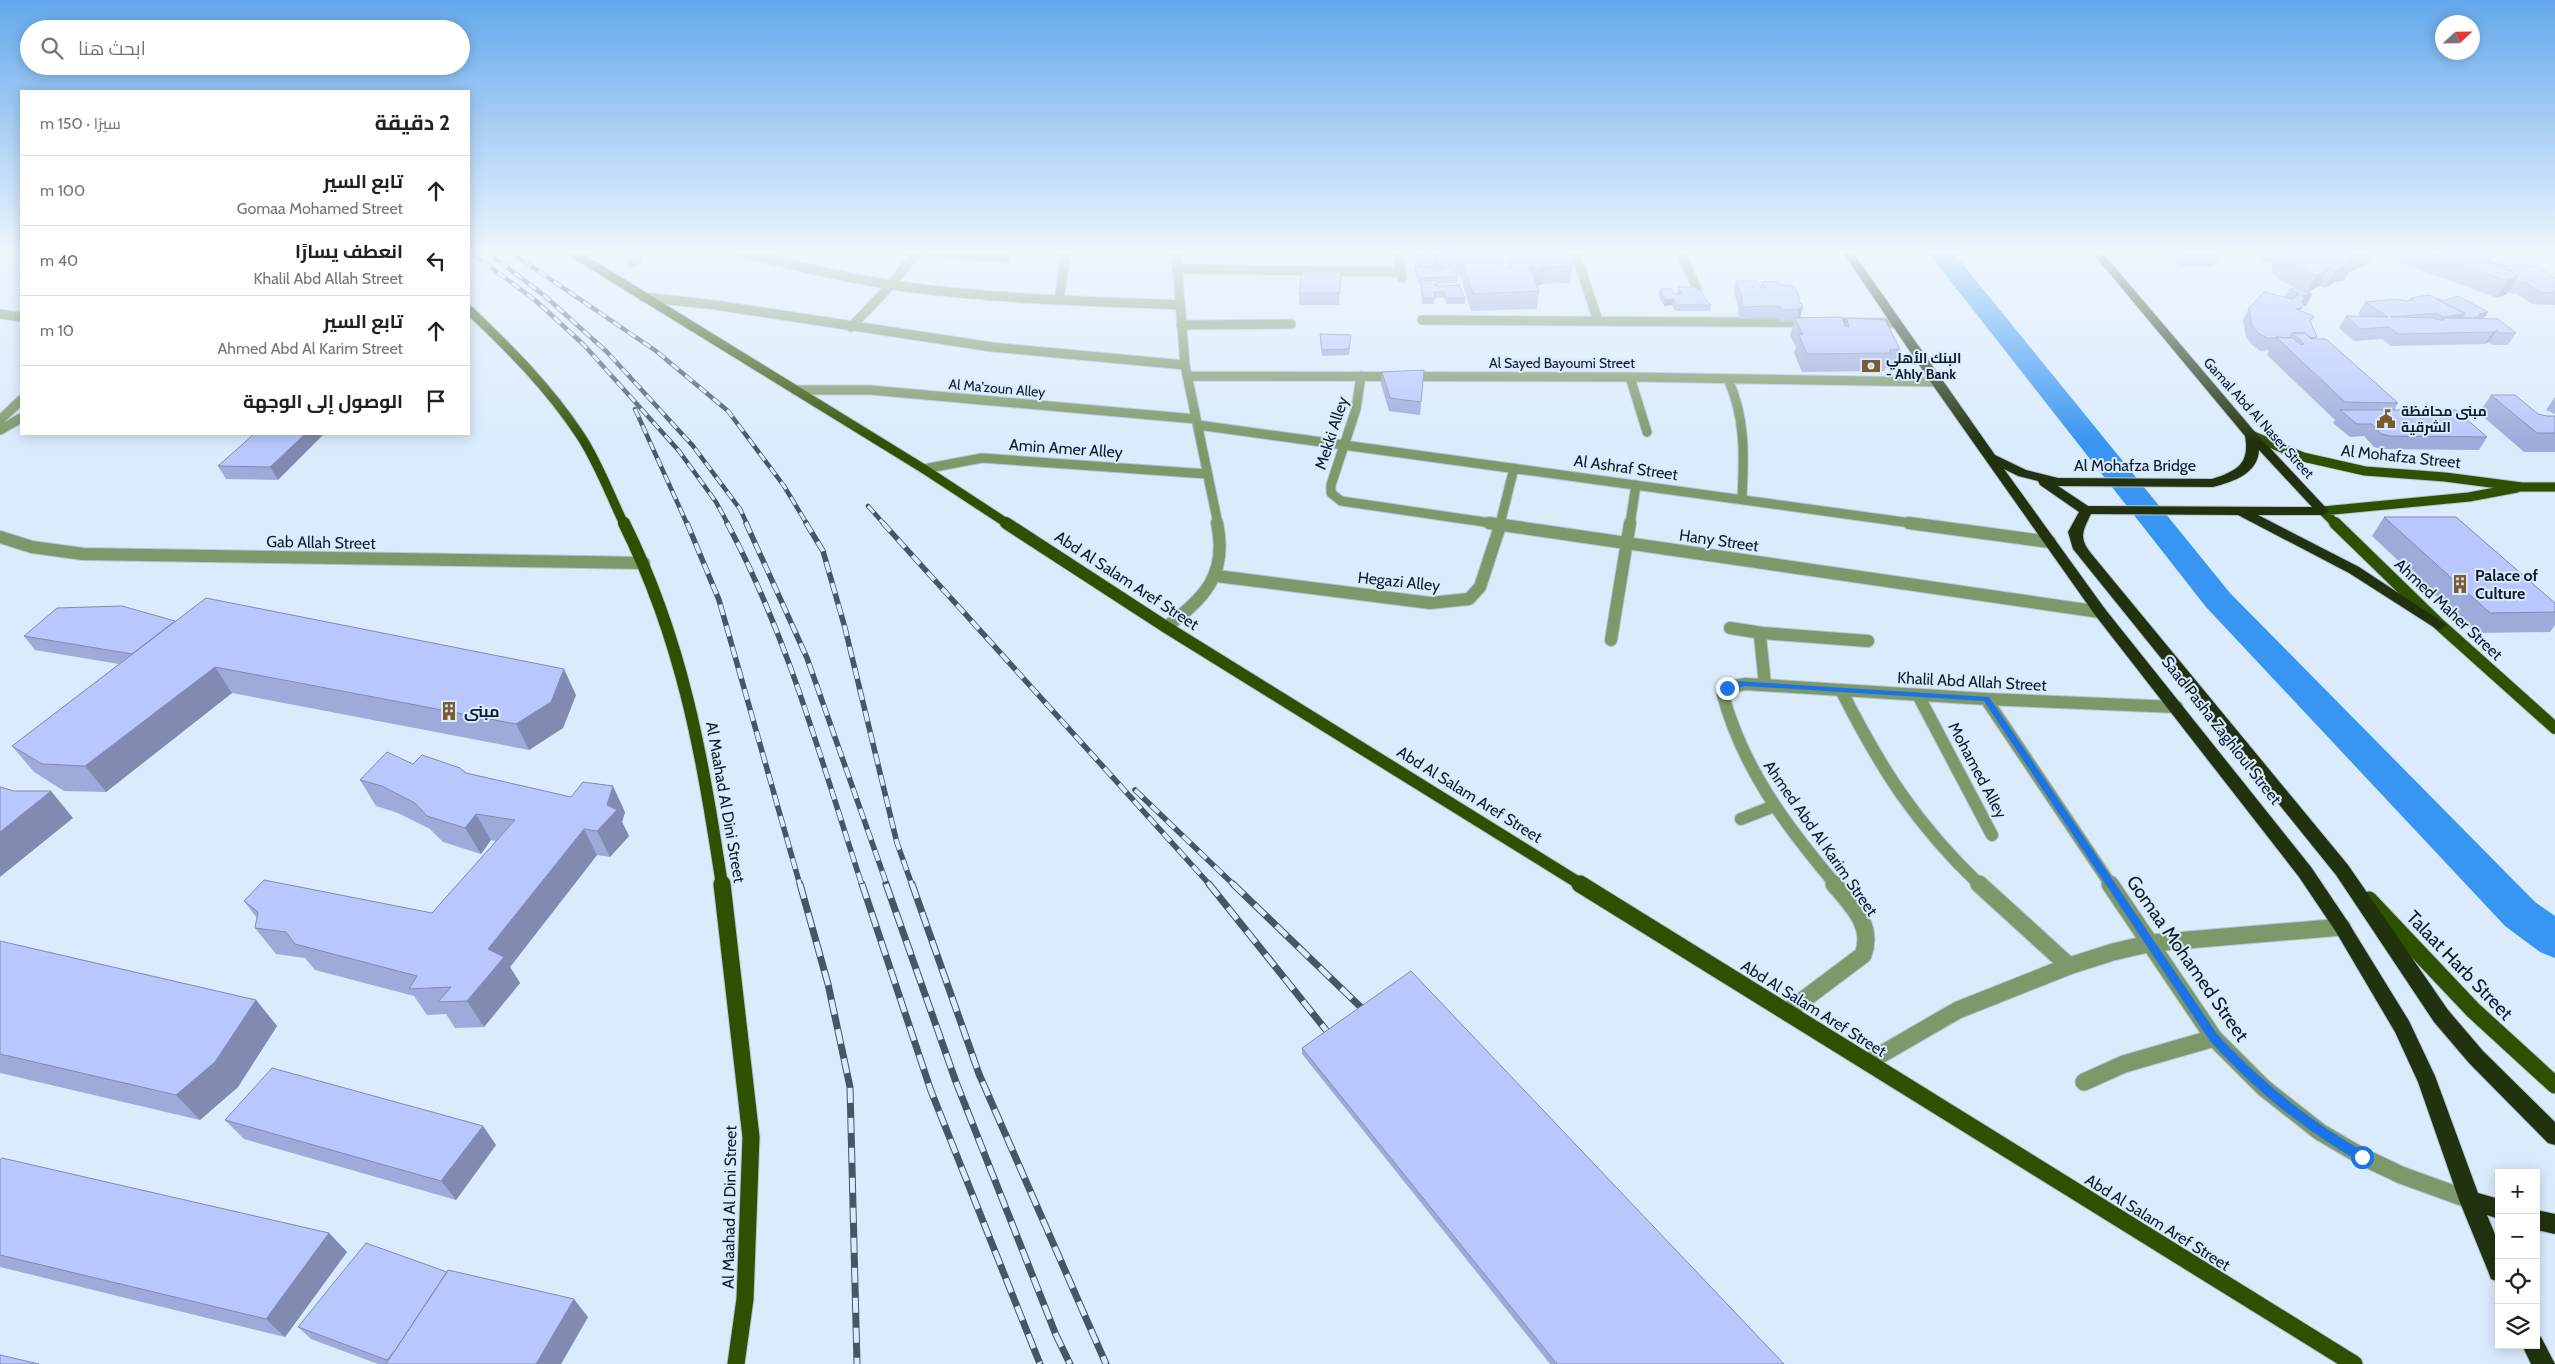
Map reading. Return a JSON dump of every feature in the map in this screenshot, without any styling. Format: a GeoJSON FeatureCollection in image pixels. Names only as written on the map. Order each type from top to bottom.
{"type":"FeatureCollection","features":[{"type":"Feature","properties":{"kind":"highway","name":"Saad Pasha Zaghloul Street"},"geometry":{"type":"LineString","coordinates":[[1890,315],[2100,612],[2177,707],[2305,872],[2342,927],[2402,1027],[2428,1082],[2450,1139],[2470,1200],[2495,1261]]}},
{"type":"Feature","properties":{"kind":"highway","name":"Gamal Abd Al Naser Street"},"geometry":{"type":"LineString","coordinates":[[2150,315],[2251,435],[2324,511]]}},
{"type":"Feature","properties":{"kind":"highway","name":"Al Mohafza Bridge"},"geometry":{"type":"LineString","coordinates":[[1991,457],[2022,473],[2058,482],[2213,483],[2231,478],[2244,469],[2252,459],[2254,448],[2251,435]]}},
{"type":"Feature","properties":{"kind":"highway"},"geometry":{"type":"LineString","coordinates":[[2041,479],[2088,511],[2324,511]]}},
{"type":"Feature","properties":{"kind":"highway","name":"Saad Pasha Zaghloul Street"},"geometry":{"type":"LineString","coordinates":[[2088,511],[2075,532],[2078,546],[2342,870],[2441,1016],[2483,1064],[2555,1136]]}},
{"type":"Feature","properties":{"kind":"highway"},"geometry":{"type":"LineString","coordinates":[[2237,511],[2354,570],[2440,625]]}},
{"type":"Feature","properties":{"kind":"highway"},"geometry":{"type":"LineString","coordinates":[[2470,1200],[2495,1208]]}},
{"type":"Feature","properties":{"kind":"highway"},"geometry":{"type":"LineString","coordinates":[[2540,1221],[2555,1224]]}},
{"type":"Feature","properties":{"kind":"highway"},"geometry":{"type":"LineString","coordinates":[[2535,1349],[2543,1364]]}},
{"type":"Feature","properties":{"kind":"main road","name":"Al Maahad Al Dini Street"},"geometry":{"type":"LineString","coordinates":[[474,315],[519,358],[551,395],[581,437],[644,563],[670,631],[693,714],[705,773],[723,890],[751,1137],[745,1299],[736,1364]]}},
{"type":"Feature","properties":{"kind":"main road","name":"Abd Al Salam Aref Street"},"geometry":{"type":"LineString","coordinates":[[672,315],[924,469],[1166,627],[2354,1364]]}},
{"type":"Feature","properties":{"kind":"main road","name":"Al Mohafza Street"},"geometry":{"type":"LineString","coordinates":[[2251,435],[2303,457],[2365,471],[2445,477],[2522,487],[2555,487]]}},
{"type":"Feature","properties":{"kind":"main road","name":"Al Mohafza Street"},"geometry":{"type":"LineString","coordinates":[[2324,511],[2374,504],[2465,499],[2522,487]]}},
{"type":"Feature","properties":{"kind":"main road","name":"Ahmed Maher Street"},"geometry":{"type":"LineString","coordinates":[[2324,511],[2440,625],[2555,728]]}},
{"type":"Feature","properties":{"kind":"main road","name":"Talaat Harb Street"},"geometry":{"type":"LineString","coordinates":[[2342,870],[2473,1010],[2555,1085]]}},
{"type":"Feature","properties":{"kind":"street"},"geometry":{"type":"LineString","coordinates":[[7,315],[20,316]]}},
{"type":"Feature","properties":{"kind":"street"},"geometry":{"type":"LineString","coordinates":[[773,315],[1012,349],[1185,365]]}},
{"type":"Feature","properties":{"kind":"street"},"geometry":{"type":"LineString","coordinates":[[851,327],[862,315]]}},
{"type":"Feature","properties":{"kind":"street"},"geometry":{"type":"LineString","coordinates":[[1166,627],[1188,611],[1205,594],[1217,576],[1220,558],[1220,535],[1185,365],[1180,315]]}},
{"type":"Feature","properties":{"kind":"street"},"geometry":{"type":"LineString","coordinates":[[1596,315],[1598,321]]}},
{"type":"Feature","properties":{"kind":"street"},"geometry":{"type":"LineString","coordinates":[[1422,320],[1896,323]]}},
{"type":"Feature","properties":{"kind":"street"},"geometry":{"type":"LineString","coordinates":[[1181,326],[1291,324]]}},
{"type":"Feature","properties":{"kind":"street","name":"Al Sayed Bayoumi Street"},"geometry":{"type":"LineString","coordinates":[[1187,376],[1630,377],[1936,382]]}},
{"type":"Feature","properties":{"kind":"street","name":"Mekki Alley"},"geometry":{"type":"LineString","coordinates":[[1336,497],[1330,489],[1343,444],[1356,409],[1360,376]]}},
{"type":"Feature","properties":{"kind":"street"},"geometry":{"type":"LineString","coordinates":[[1630,377],[1647,432]]}},
{"type":"Feature","properties":{"kind":"street"},"geometry":{"type":"LineString","coordinates":[[1728,379],[1737,395],[1745,430],[1742,499]]}},
{"type":"Feature","properties":{"kind":"street","name":"Al Ma'zoun Alley"},"geometry":{"type":"LineString","coordinates":[[795,390],[870,390],[1197,422]]}},
{"type":"Feature","properties":{"kind":"street"},"geometry":{"type":"LineString","coordinates":[[0,420],[20,401]]}},
{"type":"Feature","properties":{"kind":"street"},"geometry":{"type":"LineString","coordinates":[[0,430],[20,419]]}},
{"type":"Feature","properties":{"kind":"street","name":"Al Ashraf Street"},"geometry":{"type":"LineString","coordinates":[[1197,422],[2050,542]]}},
{"type":"Feature","properties":{"kind":"street","name":"Amin Amer Alley"},"geometry":{"type":"LineString","coordinates":[[924,469],[982,458],[1207,474]]}},
{"type":"Feature","properties":{"kind":"street","name":"Hegazi Alley"},"geometry":{"type":"LineString","coordinates":[[1217,576],[1430,603],[1469,599],[1480,587],[1500,525],[1514,468]]}},
{"type":"Feature","properties":{"kind":"street"},"geometry":{"type":"LineString","coordinates":[[1611,640],[1636,485]]}},
{"type":"Feature","properties":{"kind":"street","name":"Hany Street"},"geometry":{"type":"LineString","coordinates":[[1336,497],[1356,504],[2100,612]]}},
{"type":"Feature","properties":{"kind":"street","name":"Gab Allah Street"},"geometry":{"type":"LineString","coordinates":[[0,537],[32,547],[83,554],[644,563]]}},
{"type":"Feature","properties":{"kind":"street"},"geometry":{"type":"LineString","coordinates":[[1730,628],[1762,633],[1868,641]]}},
{"type":"Feature","properties":{"kind":"street"},"geometry":{"type":"LineString","coordinates":[[1762,633],[1760,636],[1765,685]]}},
{"type":"Feature","properties":{"kind":"street","name":"Ahmed Abd Al Karim Street"},"geometry":{"type":"LineString","coordinates":[[1765,685],[1735,684],[1727,688],[1723,695],[1737,740],[1752,773],[1792,833],[1863,922],[1868,941],[1863,955],[1787,1012]]}},
{"type":"Feature","properties":{"kind":"street","name":"Khalil Abd Allah Street"},"geometry":{"type":"LineString","coordinates":[[1765,685],[2177,707]]}},
{"type":"Feature","properties":{"kind":"street"},"geometry":{"type":"LineString","coordinates":[[1841,690],[1865,737],[1920,822],[1953,858],[2069,966]]}},
{"type":"Feature","properties":{"kind":"street","name":"Mohamed Alley"},"geometry":{"type":"LineString","coordinates":[[1918,694],[1992,835]]}},
{"type":"Feature","properties":{"kind":"street","name":"Gomaa Mohamed Street"},"geometry":{"type":"LineString","coordinates":[[1986,698],[2214,1038],[2250,1076],[2314,1128],[2362,1157],[2470,1200]]}},
{"type":"Feature","properties":{"kind":"street"},"geometry":{"type":"LineString","coordinates":[[1741,819],[1774,806]]}},
{"type":"Feature","properties":{"kind":"street"},"geometry":{"type":"LineString","coordinates":[[1868,1062],[1958,1010],[2069,966],[2113,952],[2152,943],[2342,927]]}},
{"type":"Feature","properties":{"kind":"street"},"geometry":{"type":"LineString","coordinates":[[2084,1082],[2124,1064],[2214,1038]]}},
{"type":"Feature","properties":{"kind":"building"},"geometry":{"type":"Polygon","coordinates":[[[2250,315],[2311,315],[2314,316],[2310,321],[2317,337],[2310,338],[2305,333],[2292,333],[2289,338],[2267,338],[2258,333],[2252,325],[2250,315]]]}},
{"type":"Feature","properties":{"kind":"building"},"geometry":{"type":"Polygon","coordinates":[[[2384,315],[2418,315],[2391,317],[2433,318],[2439,320],[2444,320],[2441,318],[2498,319],[2516,333],[2500,333],[2497,330],[2493,332],[2398,334],[2389,327],[2360,329],[2346,316],[2388,317],[2384,315]]]}},
{"type":"Feature","properties":{"kind":"building"},"geometry":{"type":"Polygon","coordinates":[[[2440,315],[2456,315],[2444,317],[2440,315]]]}},
{"type":"Feature","properties":{"kind":"building"},"geometry":{"type":"Polygon","coordinates":[[[2464,315],[2482,315],[2473,318],[2463,317],[2464,315]]]}},
{"type":"Feature","properties":{"kind":"building"},"geometry":{"type":"Polygon","coordinates":[[[1842,317],[1845,326],[1849,327],[1847,320],[1849,318],[1885,320],[1900,349],[1889,350],[1891,353],[1807,354],[1799,335],[1803,334],[1794,318],[1842,317]]]}},
{"type":"Feature","properties":{"kind":"building"},"geometry":{"type":"Polygon","coordinates":[[[2292,333],[2305,333],[2312,339],[2326,339],[2398,403],[2345,402],[2276,337],[2293,338],[2301,345],[2304,344],[2292,333]]]}},
{"type":"Feature","properties":{"kind":"building"},"geometry":{"type":"Polygon","coordinates":[[[1320,334],[1351,335],[1349,349],[1322,350],[1320,334]]]}},
{"type":"Feature","properties":{"kind":"building"},"geometry":{"type":"Polygon","coordinates":[[[1424,370],[1421,402],[1390,398],[1382,372],[1424,370]]]}},
{"type":"Feature","properties":{"kind":"building"},"geometry":{"type":"Polygon","coordinates":[[[2491,395],[2515,395],[2538,414],[2555,416],[2555,433],[2537,433],[2491,395]]]}},
{"type":"Feature","properties":{"kind":"building"},"geometry":{"type":"Polygon","coordinates":[[[2340,410],[2456,410],[2487,437],[2390,436],[2381,434],[2372,424],[2357,424],[2340,410]]]}},
{"type":"Feature","properties":{"kind":"building"},"geometry":{"type":"Polygon","coordinates":[[[253,435],[304,435],[270,467],[218,466],[253,435]]]}},
{"type":"Feature","properties":{"kind":"building"},"geometry":{"type":"Polygon","coordinates":[[[2384,517],[2456,517],[2555,603],[2555,612],[2490,613],[2384,517]]]}},
{"type":"Feature","properties":{"kind":"building"},"geometry":{"type":"Polygon","coordinates":[[[206,598],[564,669],[551,702],[516,724],[215,667],[85,766],[42,764],[12,746],[206,598]]]}},
{"type":"Feature","properties":{"kind":"building"},"geometry":{"type":"Polygon","coordinates":[[[122,606],[175,621],[132,654],[24,636],[57,608],[122,606]]]}},
{"type":"Feature","properties":{"kind":"building"},"geometry":{"type":"Polygon","coordinates":[[[387,752],[413,764],[422,755],[460,768],[466,773],[571,797],[583,782],[613,786],[607,805],[617,810],[597,831],[584,829],[488,949],[504,957],[467,1001],[438,1002],[451,987],[409,989],[417,976],[295,944],[286,932],[255,928],[258,912],[244,901],[264,880],[432,913],[515,820],[476,814],[465,828],[427,816],[415,803],[382,786],[360,780],[387,752]]]}},
{"type":"Feature","properties":{"kind":"building"},"geometry":{"type":"Polygon","coordinates":[[[0,787],[14,791],[51,791],[0,832],[0,787]]]}},
{"type":"Feature","properties":{"kind":"building"},"geometry":{"type":"Polygon","coordinates":[[[0,941],[256,1000],[215,1062],[176,1095],[0,1054],[0,941]]]}},
{"type":"Feature","properties":{"kind":"building"},"geometry":{"type":"Polygon","coordinates":[[[1411,971],[1784,1364],[1557,1364],[1302,1048],[1411,971]]]}},
{"type":"Feature","properties":{"kind":"building"},"geometry":{"type":"Polygon","coordinates":[[[272,1068],[483,1126],[441,1181],[225,1120],[272,1068]]]}},
{"type":"Feature","properties":{"kind":"building"},"geometry":{"type":"Polygon","coordinates":[[[2,1158],[329,1233],[266,1319],[0,1255],[0,1160],[2,1158]]]}},
{"type":"Feature","properties":{"kind":"building"},"geometry":{"type":"Polygon","coordinates":[[[366,1243],[447,1272],[387,1360],[298,1327],[366,1243]]]}},
{"type":"Feature","properties":{"kind":"building"},"geometry":{"type":"Polygon","coordinates":[[[448,1270],[574,1299],[536,1364],[386,1364],[448,1270]]]}},
{"type":"Feature","properties":{"kind":"building"},"geometry":{"type":"Polygon","coordinates":[[[0,1355],[39,1364],[0,1364],[0,1355]]]}},
{"type":"Feature","properties":{"kind":"waterway"},"geometry":{"type":"LineString","coordinates":[[1990,315],[2218,600],[2520,914],[2555,940]]}},
{"type":"Feature","properties":{"kind":"railway"},"geometry":{"type":"LineString","coordinates":[[551,315],[584,345],[679,451],[716,502],[728,524]]}},
{"type":"Feature","properties":{"kind":"railway"},"geometry":{"type":"LineString","coordinates":[[566,315],[607,352],[693,446],[740,509],[747,524]]}},
{"type":"Feature","properties":{"kind":"railway"},"geometry":{"type":"LineString","coordinates":[[603,315],[656,351],[728,411],[784,486],[807,524]]}},
{"type":"Feature","properties":{"kind":"railway"},"geometry":{"type":"LineString","coordinates":[[635,409],[687,524]]}},
{"type":"Feature","properties":{"kind":"railway"},"geometry":{"type":"LineString","coordinates":[[868,506],[884,524]]}},
{"type":"Feature","properties":{"kind":"railway"},"geometry":{"type":"LineString","coordinates":[[687,523],[719,600],[800,885]]}},
{"type":"Feature","properties":{"kind":"railway"},"geometry":{"type":"LineString","coordinates":[[727,523],[749,566],[786,655],[818,747],[862,885]]}},
{"type":"Feature","properties":{"kind":"railway"},"geometry":{"type":"LineString","coordinates":[[746,523],[807,658],[887,885]]}},
{"type":"Feature","properties":{"kind":"railway"},"geometry":{"type":"LineString","coordinates":[[806,523],[823,551],[845,628],[897,843],[912,885]]}},
{"type":"Feature","properties":{"kind":"railway"},"geometry":{"type":"LineString","coordinates":[[883,523],[1210,885]]}},
{"type":"Feature","properties":{"kind":"railway"},"geometry":{"type":"LineString","coordinates":[[1135,790],[1234,885]]}},
{"type":"Feature","properties":{"kind":"railway"},"geometry":{"type":"LineString","coordinates":[[800,884],[828,984],[850,1087],[857,1364]]}},
{"type":"Feature","properties":{"kind":"railway"},"geometry":{"type":"LineString","coordinates":[[862,884],[931,1091],[1040,1364]]}},
{"type":"Feature","properties":{"kind":"railway"},"geometry":{"type":"LineString","coordinates":[[886,884],[956,1082],[1056,1335],[1070,1364]]}},
{"type":"Feature","properties":{"kind":"railway"},"geometry":{"type":"LineString","coordinates":[[912,884],[979,1074],[1106,1364]]}},
{"type":"Feature","properties":{"kind":"railway"},"geometry":{"type":"LineString","coordinates":[[1209,884],[1334,1040]]}},
{"type":"Feature","properties":{"kind":"railway"},"geometry":{"type":"LineString","coordinates":[[1233,884],[1371,1017]]}},
{"type":"Feature","properties":{"kind":"place","name":"البنك الأهلي - Ahly Bank"},"geometry":{"type":"Point","coordinates":[1871,366]}},
{"type":"Feature","properties":{"kind":"place","name":"مبنى محافظة الشرقية"},"geometry":{"type":"Point","coordinates":[2386,419]}},
{"type":"Feature","properties":{"kind":"place","name":"Palace of Culture"},"geometry":{"type":"Point","coordinates":[2460,584]}},
{"type":"Feature","properties":{"kind":"place","name":"مبنى"},"geometry":{"type":"Point","coordinates":[449,711]}},
{"type":"Feature","properties":{"kind":"route"},"geometry":{"type":"LineString","coordinates":[[1727,688],[1735,684],[1746,684],[1986,698],[2214,1038],[2243,1069],[2272,1095],[2314,1128],[2362,1157]]}}]}
